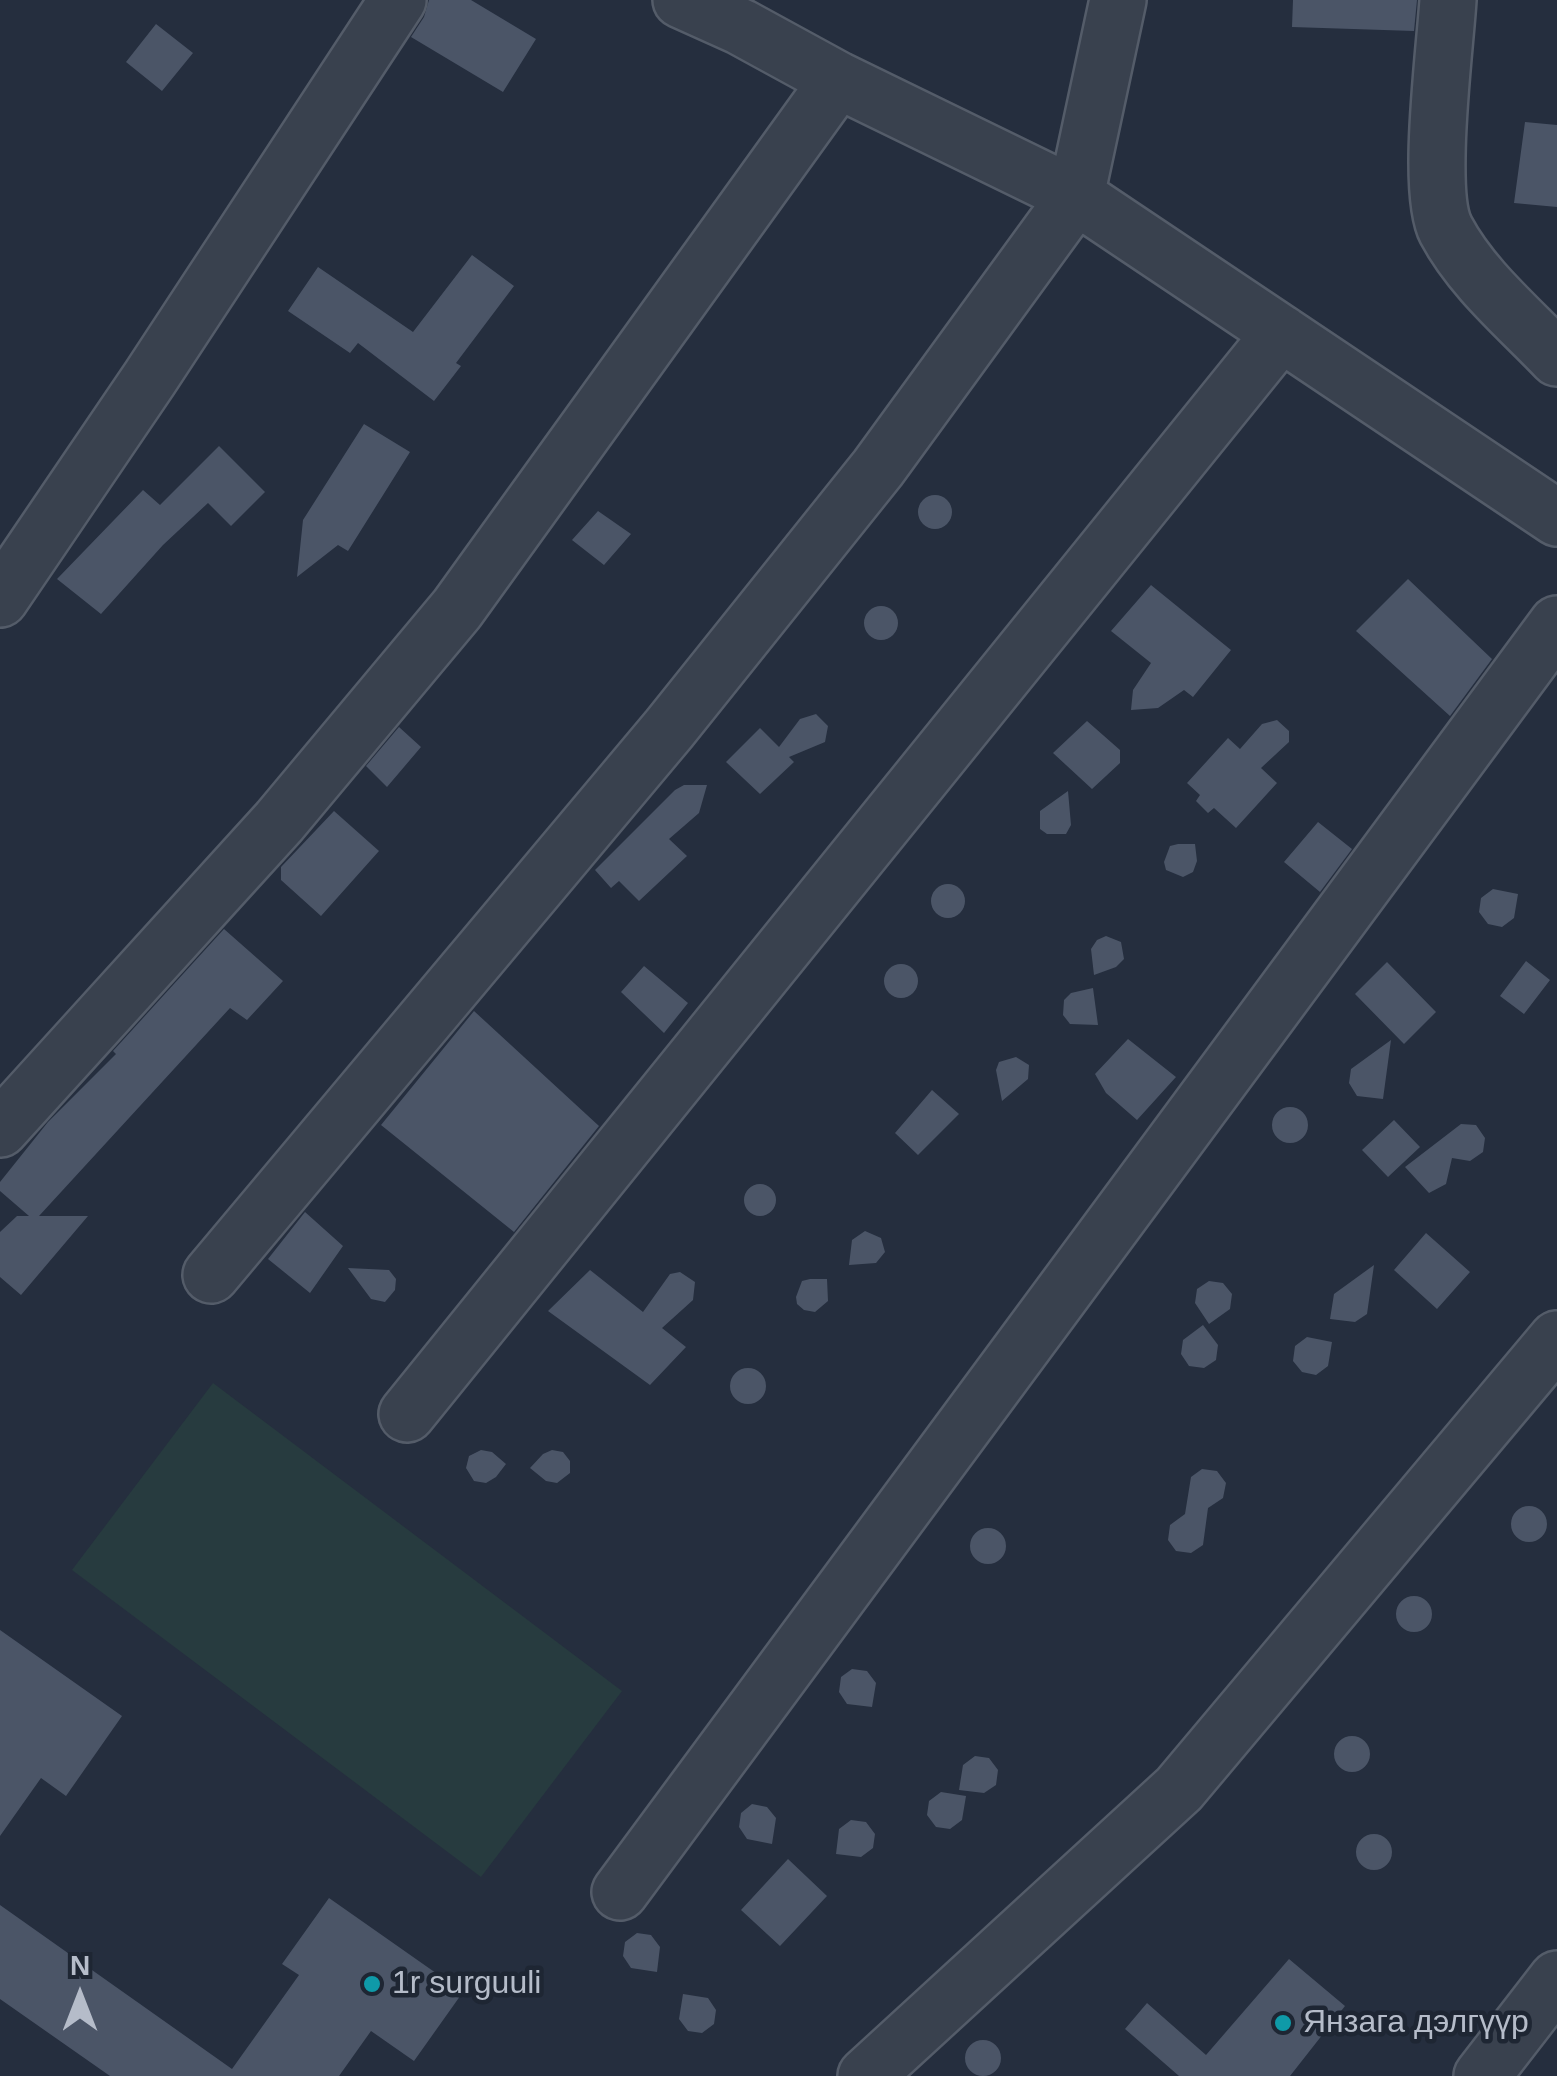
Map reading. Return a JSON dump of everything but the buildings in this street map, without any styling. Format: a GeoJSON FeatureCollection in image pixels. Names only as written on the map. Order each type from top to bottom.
{"type":"FeatureCollection","features":[{"type":"Feature","properties":{"kind":"street"},"geometry":{"type":"LineString","coordinates":[[0,600],[398,0]]}},
{"type":"Feature","properties":{"kind":"street"},"geometry":{"type":"LineString","coordinates":[[681,0],[1076,196],[1557,518]]}},
{"type":"Feature","properties":{"kind":"street"},"geometry":{"type":"LineString","coordinates":[[212,1275],[669,729],[866,484],[1076,196],[1118,0]]}},
{"type":"Feature","properties":{"kind":"street"},"geometry":{"type":"LineString","coordinates":[[1448,0],[1436,190],[1444,226],[1467,264],[1557,358]]}},
{"type":"Feature","properties":{"kind":"street"},"geometry":{"type":"LineString","coordinates":[[0,1129],[279,822],[457,608],[838,80]]}},
{"type":"Feature","properties":{"kind":"street"},"geometry":{"type":"LineString","coordinates":[[407,1414],[1281,333]]}},
{"type":"Feature","properties":{"kind":"street"},"geometry":{"type":"LineString","coordinates":[[620,1892],[1557,624]]}},
{"type":"Feature","properties":{"kind":"street"},"geometry":{"type":"LineString","coordinates":[[866,2076],[1178,1789],[1557,1339]]}},
{"type":"Feature","properties":{"kind":"street"},"geometry":{"type":"LineString","coordinates":[[1482,2076],[1557,1979]]}},
{"type":"Feature","properties":{"kind":"green space"},"geometry":{"type":"Polygon","coordinates":[[[213,1383],[622,1691],[481,1877],[72,1570],[213,1383]]]}},
{"type":"Feature","properties":{"kind":"place","name":"1r surguuli"},"geometry":{"type":"Point","coordinates":[372,1984]}},
{"type":"Feature","properties":{"kind":"place","name":"Янзага дэлгүүр"},"geometry":{"type":"Point","coordinates":[1283,2023]}}]}
